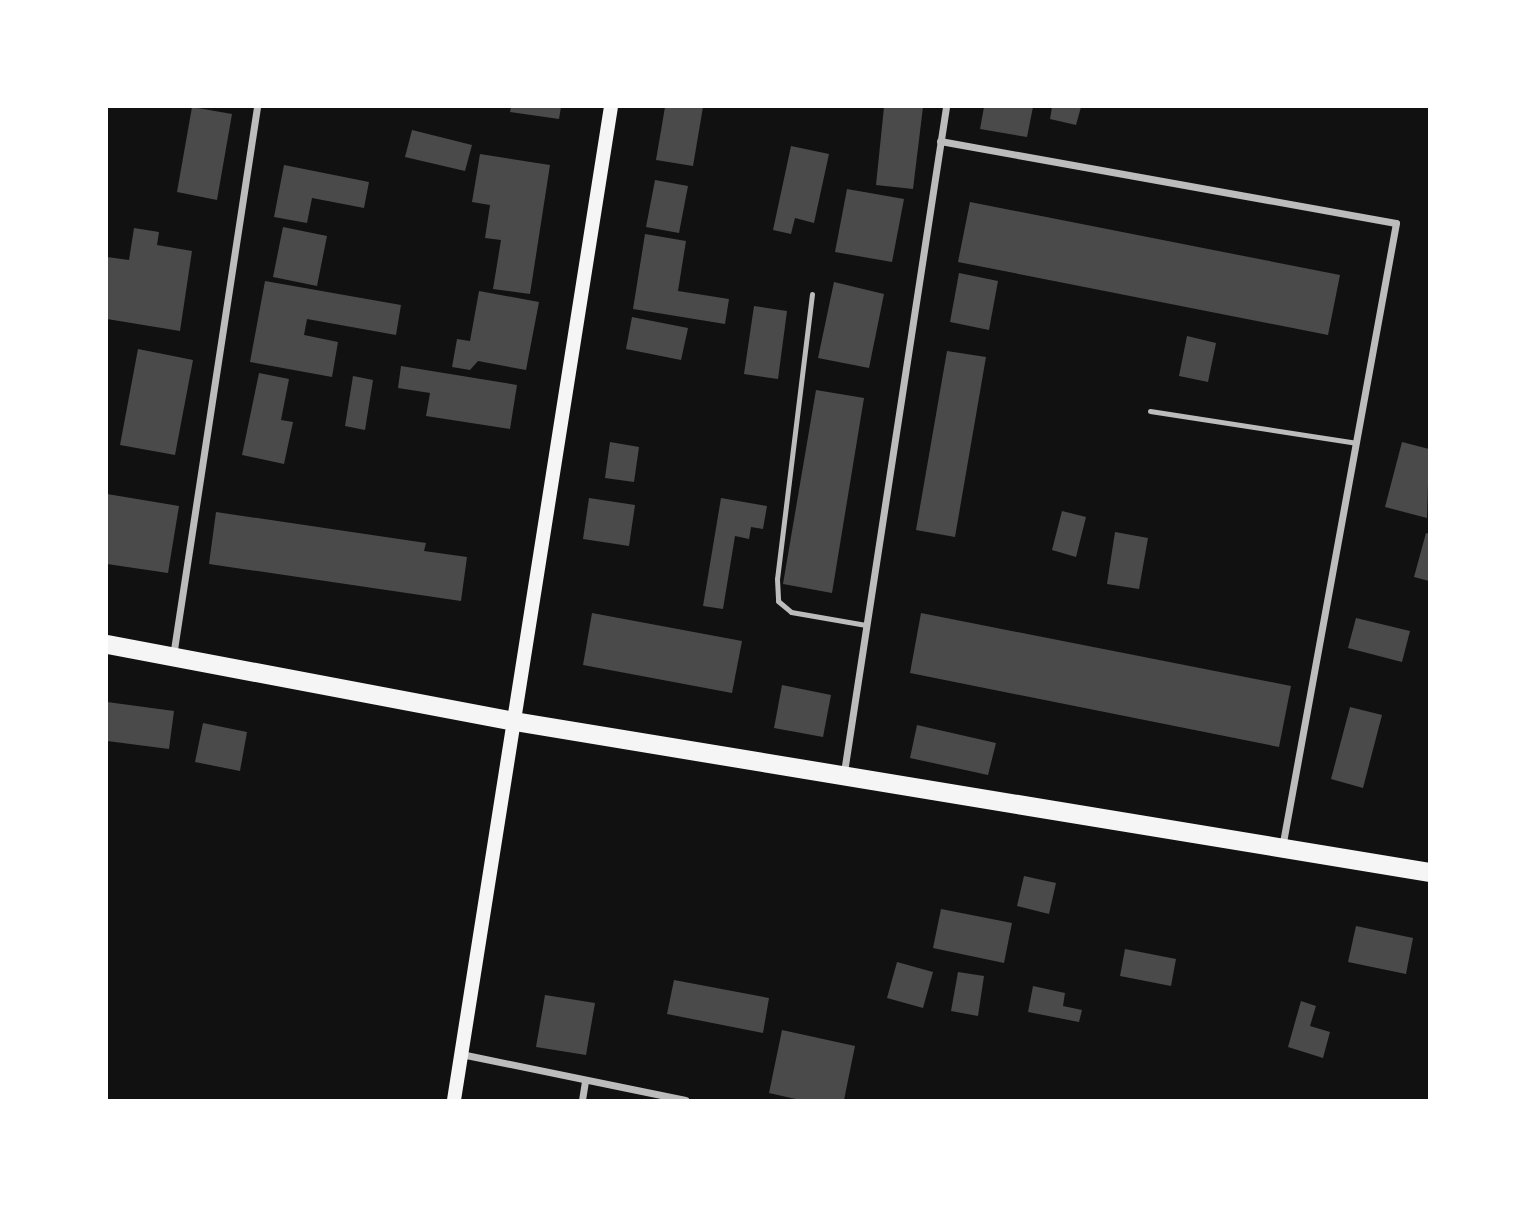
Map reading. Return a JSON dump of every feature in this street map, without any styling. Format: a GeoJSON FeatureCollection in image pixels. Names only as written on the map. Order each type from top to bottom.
{"type":"FeatureCollection","features":[{"type":"Feature","properties":{"kind":"highway"},"geometry":{"type":"LineString","coordinates":[[107,644],[514,721],[844,773],[1429,872]]}},
{"type":"Feature","properties":{"kind":"main road"},"geometry":{"type":"LineString","coordinates":[[454,1100],[611,107]]}},
{"type":"Feature","properties":{"kind":"street"},"geometry":{"type":"LineString","coordinates":[[173,656],[257,107]]}},
{"type":"Feature","properties":{"kind":"street"},"geometry":{"type":"LineString","coordinates":[[844,773],[946,107]]}},
{"type":"Feature","properties":{"kind":"street"},"geometry":{"type":"LineString","coordinates":[[940,141],[1396,223],[1282,848]]}},
{"type":"Feature","properties":{"kind":"street"},"geometry":{"type":"LineString","coordinates":[[461,1054],[685,1100]]}},
{"type":"Feature","properties":{"kind":"street"},"geometry":{"type":"LineString","coordinates":[[582,1100],[585,1081]]}},
{"type":"Feature","properties":{"kind":"lane"},"geometry":{"type":"LineString","coordinates":[[812,294],[777,579],[778,601],[791,612],[866,625]]}},
{"type":"Feature","properties":{"kind":"lane"},"geometry":{"type":"LineString","coordinates":[[1150,411],[1356,443]]}},
{"type":"Feature","properties":{"kind":"building"},"geometry":{"type":"Polygon","coordinates":[[[192,107],[232,114],[217,200],[177,192],[192,107]]]}},
{"type":"Feature","properties":{"kind":"building"},"geometry":{"type":"Polygon","coordinates":[[[511,107],[561,107],[559,119],[510,112],[511,107]]]}},
{"type":"Feature","properties":{"kind":"building"},"geometry":{"type":"Polygon","coordinates":[[[665,107],[703,107],[693,166],[656,160],[665,107]]]}},
{"type":"Feature","properties":{"kind":"building"},"geometry":{"type":"Polygon","coordinates":[[[884,107],[923,107],[913,189],[876,185],[884,107]]]}},
{"type":"Feature","properties":{"kind":"building"},"geometry":{"type":"Polygon","coordinates":[[[984,107],[1033,107],[1027,137],[980,129],[984,107]]]}},
{"type":"Feature","properties":{"kind":"building"},"geometry":{"type":"Polygon","coordinates":[[[1052,107],[1081,107],[1076,125],[1050,119],[1052,107]]]}},
{"type":"Feature","properties":{"kind":"building"},"geometry":{"type":"Polygon","coordinates":[[[412,130],[472,145],[465,171],[405,157],[412,130]]]}},
{"type":"Feature","properties":{"kind":"building"},"geometry":{"type":"Polygon","coordinates":[[[791,146],[829,154],[814,223],[795,218],[791,234],[773,230],[791,146]]]}},
{"type":"Feature","properties":{"kind":"building"},"geometry":{"type":"Polygon","coordinates":[[[480,154],[550,165],[530,294],[493,289],[501,240],[485,238],[490,205],[472,202],[480,154]]]}},
{"type":"Feature","properties":{"kind":"building"},"geometry":{"type":"Polygon","coordinates":[[[284,165],[369,182],[364,208],[312,198],[307,223],[274,217],[284,165]]]}},
{"type":"Feature","properties":{"kind":"building"},"geometry":{"type":"Polygon","coordinates":[[[655,180],[688,186],[679,233],[646,227],[655,180]]]}},
{"type":"Feature","properties":{"kind":"building"},"geometry":{"type":"Polygon","coordinates":[[[847,189],[904,199],[892,262],[835,252],[847,189]]]}},
{"type":"Feature","properties":{"kind":"building"},"geometry":{"type":"Polygon","coordinates":[[[970,202],[1340,275],[1328,335],[958,262],[970,202]]]}},
{"type":"Feature","properties":{"kind":"building"},"geometry":{"type":"Polygon","coordinates":[[[283,227],[327,236],[317,286],[273,277],[283,227]]]}},
{"type":"Feature","properties":{"kind":"building"},"geometry":{"type":"Polygon","coordinates":[[[134,228],[159,232],[157,245],[192,251],[180,331],[107,319],[107,257],[129,260],[134,228]]]}},
{"type":"Feature","properties":{"kind":"building"},"geometry":{"type":"Polygon","coordinates":[[[645,234],[686,241],[678,291],[729,299],[725,324],[633,309],[645,234]]]}},
{"type":"Feature","properties":{"kind":"building"},"geometry":{"type":"Polygon","coordinates":[[[959,273],[998,281],[989,330],[950,322],[959,273]]]}},
{"type":"Feature","properties":{"kind":"building"},"geometry":{"type":"Polygon","coordinates":[[[265,281],[401,305],[396,335],[307,319],[304,335],[338,342],[332,377],[250,362],[265,281]]]}},
{"type":"Feature","properties":{"kind":"building"},"geometry":{"type":"Polygon","coordinates":[[[834,282],[884,294],[869,368],[818,358],[834,282]]]}},
{"type":"Feature","properties":{"kind":"building"},"geometry":{"type":"Polygon","coordinates":[[[479,291],[539,302],[526,370],[478,361],[470,370],[452,367],[457,339],[470,341],[479,291]]]}},
{"type":"Feature","properties":{"kind":"building"},"geometry":{"type":"Polygon","coordinates":[[[754,306],[787,311],[778,379],[744,374],[754,306]]]}},
{"type":"Feature","properties":{"kind":"building"},"geometry":{"type":"Polygon","coordinates":[[[632,317],[688,328],[681,360],[626,349],[632,317]]]}},
{"type":"Feature","properties":{"kind":"building"},"geometry":{"type":"Polygon","coordinates":[[[1187,336],[1216,343],[1208,382],[1179,376],[1187,336]]]}},
{"type":"Feature","properties":{"kind":"building"},"geometry":{"type":"Polygon","coordinates":[[[138,349],[193,360],[175,455],[120,445],[138,349]]]}},
{"type":"Feature","properties":{"kind":"building"},"geometry":{"type":"Polygon","coordinates":[[[947,351],[986,357],[955,537],[916,530],[947,351]]]}},
{"type":"Feature","properties":{"kind":"building"},"geometry":{"type":"Polygon","coordinates":[[[401,366],[517,385],[510,429],[426,416],[430,393],[398,388],[401,366]]]}},
{"type":"Feature","properties":{"kind":"building"},"geometry":{"type":"Polygon","coordinates":[[[259,373],[289,379],[281,420],[293,422],[284,464],[242,455],[259,373]]]}},
{"type":"Feature","properties":{"kind":"building"},"geometry":{"type":"Polygon","coordinates":[[[353,376],[373,380],[365,430],[345,426],[353,376]]]}},
{"type":"Feature","properties":{"kind":"building"},"geometry":{"type":"Polygon","coordinates":[[[816,390],[864,398],[832,593],[783,584],[816,390]]]}},
{"type":"Feature","properties":{"kind":"building"},"geometry":{"type":"Polygon","coordinates":[[[610,442],[639,447],[634,482],[605,478],[610,442]]]}},
{"type":"Feature","properties":{"kind":"building"},"geometry":{"type":"Polygon","coordinates":[[[1402,442],[1429,449],[1427,518],[1385,507],[1402,442]]]}},
{"type":"Feature","properties":{"kind":"building"},"geometry":{"type":"Polygon","coordinates":[[[107,494],[179,506],[168,573],[107,564],[107,494]]]}},
{"type":"Feature","properties":{"kind":"building"},"geometry":{"type":"Polygon","coordinates":[[[589,498],[635,505],[629,546],[583,539],[589,498]]]}},
{"type":"Feature","properties":{"kind":"building"},"geometry":{"type":"Polygon","coordinates":[[[721,498],[767,506],[763,529],[751,527],[749,539],[735,536],[723,609],[703,606],[721,498]]]}},
{"type":"Feature","properties":{"kind":"building"},"geometry":{"type":"Polygon","coordinates":[[[1062,511],[1086,517],[1076,557],[1052,550],[1062,511]]]}},
{"type":"Feature","properties":{"kind":"building"},"geometry":{"type":"Polygon","coordinates":[[[216,512],[426,543],[424,551],[467,557],[461,601],[209,564],[216,512]]]}},
{"type":"Feature","properties":{"kind":"building"},"geometry":{"type":"Polygon","coordinates":[[[1115,532],[1148,538],[1139,589],[1107,584],[1115,532]]]}},
{"type":"Feature","properties":{"kind":"building"},"geometry":{"type":"Polygon","coordinates":[[[1426,533],[1429,534],[1429,581],[1414,577],[1426,533]]]}},
{"type":"Feature","properties":{"kind":"building"},"geometry":{"type":"Polygon","coordinates":[[[592,613],[742,641],[732,693],[583,665],[592,613]]]}},
{"type":"Feature","properties":{"kind":"building"},"geometry":{"type":"Polygon","coordinates":[[[921,613],[1291,686],[1279,747],[910,673],[921,613]]]}},
{"type":"Feature","properties":{"kind":"building"},"geometry":{"type":"Polygon","coordinates":[[[1356,618],[1410,631],[1402,662],[1348,648],[1356,618]]]}},
{"type":"Feature","properties":{"kind":"building"},"geometry":{"type":"Polygon","coordinates":[[[782,685],[831,695],[823,737],[774,728],[782,685]]]}},
{"type":"Feature","properties":{"kind":"building"},"geometry":{"type":"Polygon","coordinates":[[[107,702],[174,711],[169,749],[107,741],[107,702]]]}},
{"type":"Feature","properties":{"kind":"building"},"geometry":{"type":"Polygon","coordinates":[[[1350,707],[1382,715],[1363,788],[1331,779],[1350,707]]]}},
{"type":"Feature","properties":{"kind":"building"},"geometry":{"type":"Polygon","coordinates":[[[203,723],[247,732],[240,771],[195,762],[203,723]]]}},
{"type":"Feature","properties":{"kind":"building"},"geometry":{"type":"Polygon","coordinates":[[[917,725],[996,743],[988,775],[910,758],[917,725]]]}},
{"type":"Feature","properties":{"kind":"building"},"geometry":{"type":"Polygon","coordinates":[[[1024,876],[1056,883],[1049,914],[1017,906],[1024,876]]]}},
{"type":"Feature","properties":{"kind":"building"},"geometry":{"type":"Polygon","coordinates":[[[941,909],[1012,923],[1004,963],[933,948],[941,909]]]}},
{"type":"Feature","properties":{"kind":"building"},"geometry":{"type":"Polygon","coordinates":[[[1356,926],[1413,938],[1406,974],[1348,962],[1356,926]]]}},
{"type":"Feature","properties":{"kind":"building"},"geometry":{"type":"Polygon","coordinates":[[[1125,949],[1176,959],[1171,986],[1120,976],[1125,949]]]}},
{"type":"Feature","properties":{"kind":"building"},"geometry":{"type":"Polygon","coordinates":[[[897,962],[933,972],[923,1008],[887,998],[897,962]]]}},
{"type":"Feature","properties":{"kind":"building"},"geometry":{"type":"Polygon","coordinates":[[[958,972],[984,976],[978,1016],[951,1011],[958,972]]]}},
{"type":"Feature","properties":{"kind":"building"},"geometry":{"type":"Polygon","coordinates":[[[674,980],[769,998],[763,1033],[667,1014],[674,980]]]}},
{"type":"Feature","properties":{"kind":"building"},"geometry":{"type":"Polygon","coordinates":[[[1033,986],[1065,993],[1063,1006],[1082,1010],[1079,1022],[1028,1012],[1033,986]]]}},
{"type":"Feature","properties":{"kind":"building"},"geometry":{"type":"Polygon","coordinates":[[[545,995],[595,1003],[586,1055],[536,1047],[545,995]]]}},
{"type":"Feature","properties":{"kind":"building"},"geometry":{"type":"Polygon","coordinates":[[[1301,1001],[1316,1006],[1310,1026],[1330,1032],[1323,1058],[1288,1047],[1301,1001]]]}},
{"type":"Feature","properties":{"kind":"building"},"geometry":{"type":"Polygon","coordinates":[[[782,1030],[855,1046],[844,1100],[800,1100],[769,1093],[782,1030]]]}}]}
